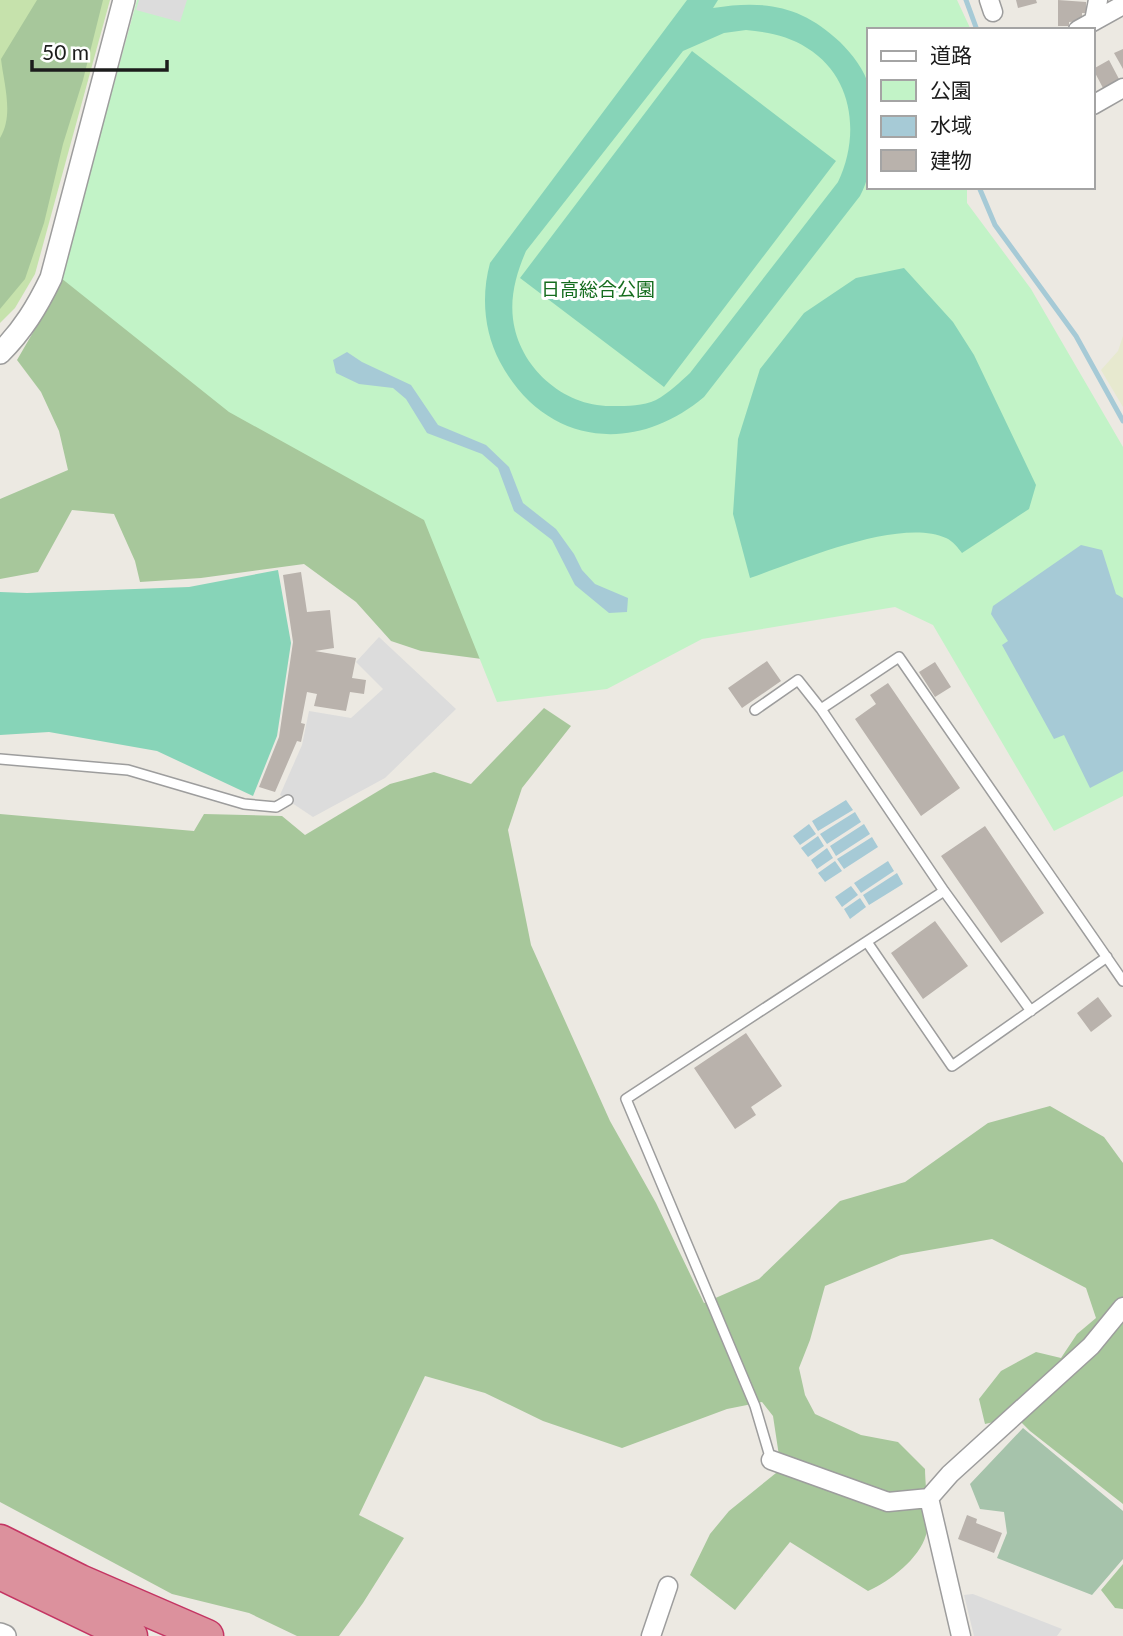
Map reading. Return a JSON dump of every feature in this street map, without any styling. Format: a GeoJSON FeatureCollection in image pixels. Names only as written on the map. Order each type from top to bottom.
{"type":"FeatureCollection","features":[{"type":"Feature","properties":{"kind":"highway"},"geometry":{"type":"LineString","coordinates":[[0,1541],[80,1581],[207,1636]]}},
{"type":"Feature","properties":{"kind":"highway"},"geometry":{"type":"LineString","coordinates":[[0,1573],[131,1636]]}},
{"type":"Feature","properties":{"kind":"street"},"geometry":{"type":"LineString","coordinates":[[0,353],[17,336],[37,308],[51,278],[124,0]]}},
{"type":"Feature","properties":{"kind":"street"},"geometry":{"type":"LineString","coordinates":[[1086,25],[1098,0]]}},
{"type":"Feature","properties":{"kind":"street"},"geometry":{"type":"LineString","coordinates":[[1086,25],[1123,5]]}},
{"type":"Feature","properties":{"kind":"street"},"geometry":{"type":"LineString","coordinates":[[1095,104],[1123,88]]}},
{"type":"Feature","properties":{"kind":"street"},"geometry":{"type":"LineString","coordinates":[[771,1460],[888,1502],[929,1498],[950,1474],[1091,1346],[1123,1307]]}},
{"type":"Feature","properties":{"kind":"street"},"geometry":{"type":"LineString","coordinates":[[929,1498],[956,1633]]}},
{"type":"Feature","properties":{"kind":"street"},"geometry":{"type":"LineString","coordinates":[[651,1636],[668,1586]]}},
{"type":"Feature","properties":{"kind":"street"},"geometry":{"type":"LineString","coordinates":[[0,1634],[5,1636]]}},
{"type":"Feature","properties":{"kind":"lane"},"geometry":{"type":"LineString","coordinates":[[821,709],[899,657],[1123,981]]}},
{"type":"Feature","properties":{"kind":"lane"},"geometry":{"type":"LineString","coordinates":[[755,710],[798,680],[821,709],[944,891],[1031,1012]]}},
{"type":"Feature","properties":{"kind":"lane"},"geometry":{"type":"LineString","coordinates":[[0,759],[128,770],[244,804],[276,807],[288,800]]}},
{"type":"Feature","properties":{"kind":"lane"},"geometry":{"type":"LineString","coordinates":[[771,1460],[755,1406],[626,1099],[944,891]]}},
{"type":"Feature","properties":{"kind":"lane"},"geometry":{"type":"LineString","coordinates":[[867,942],[952,1066],[1107,957]]}},
{"type":"Feature","properties":{"kind":"green space"},"geometry":{"type":"Polygon","coordinates":[[[0,0],[110,0],[35,274],[15,308],[0,323],[0,0]]]}},
{"type":"Feature","properties":{"kind":"green space"},"geometry":{"type":"Polygon","coordinates":[[[37,0],[103,0],[44,223],[25,279],[0,309],[0,138],[7,110],[1,59],[37,0]]]}},
{"type":"Feature","properties":{"kind":"green space","name":"日高総合公園"},"geometry":{"type":"Polygon","coordinates":[[[137,0],[957,0],[970,28],[867,28],[867,189],[967,189],[967,203],[1031,289],[1123,447],[1123,796],[1054,831],[933,625],[895,607],[702,639],[607,689],[497,702],[424,520],[229,412],[61,278],[137,0]]]}},
{"type":"Feature","properties":{"kind":"green space"},"geometry":{"type":"Polygon","coordinates":[[[687,0],[718,0],[713,8],[765,5],[796,13],[811,20],[840,42],[864,74],[867,82],[867,179],[860,196],[704,397],[677,416],[649,428],[620,434],[592,433],[565,425],[541,411],[519,390],[500,362],[490,339],[485,301],[490,263],[687,0]],[[746,30],[724,33],[683,51],[526,251],[517,275],[512,301],[517,337],[524,354],[535,369],[547,382],[562,392],[596,405],[619,406],[651,402],[670,391],[690,373],[838,182],[849,146],[850,127],[843,91],[823,60],[793,40],[746,30]]]}},
{"type":"Feature","properties":{"kind":"green space"},"geometry":{"type":"Polygon","coordinates":[[[195,28],[497,661],[421,651],[391,641],[356,602],[304,564],[201,578],[140,582],[135,561],[114,514],[72,510],[38,572],[0,579],[0,499],[68,470],[59,431],[41,392],[17,360],[195,28]]]}},
{"type":"Feature","properties":{"kind":"green space"},"geometry":{"type":"Polygon","coordinates":[[[692,51],[836,161],[664,387],[520,278],[692,51]]]}},
{"type":"Feature","properties":{"kind":"green space"},"geometry":{"type":"Polygon","coordinates":[[[904,268],[953,322],[974,355],[1036,485],[1029,509],[962,553],[946,538],[926,533],[902,533],[848,544],[750,578],[733,514],[738,439],[760,369],[804,313],[856,278],[904,268]]]}},
{"type":"Feature","properties":{"kind":"green space"},"geometry":{"type":"Polygon","coordinates":[[[1123,336],[1123,407],[1101,370],[1118,351],[1123,336]]]}},
{"type":"Feature","properties":{"kind":"green space"},"geometry":{"type":"Polygon","coordinates":[[[278,570],[291,643],[277,736],[253,796],[157,751],[49,732],[0,735],[0,592],[189,587],[278,570]]]}},
{"type":"Feature","properties":{"kind":"green space"},"geometry":{"type":"Polygon","coordinates":[[[544,708],[571,726],[522,788],[508,830],[531,945],[610,1121],[656,1203],[704,1303],[759,1279],[840,1201],[905,1182],[988,1123],[1050,1106],[1104,1137],[1123,1163],[1123,1504],[1016,1417],[985,1424],[979,1399],[1001,1371],[1036,1352],[1061,1358],[1077,1334],[1096,1318],[1086,1288],[992,1239],[901,1255],[825,1286],[799,1368],[805,1395],[815,1414],[861,1435],[898,1442],[925,1469],[928,1522],[922,1544],[903,1568],[868,1591],[790,1542],[735,1610],[690,1575],[710,1534],[729,1511],[781,1469],[773,1416],[762,1402],[727,1409],[622,1448],[543,1421],[485,1393],[425,1376],[359,1515],[404,1538],[339,1636],[297,1636],[249,1613],[172,1594],[0,1502],[0,814],[194,831],[204,814],[282,816],[305,835],[390,784],[434,772],[471,784],[544,708]]]}},
{"type":"Feature","properties":{"kind":"green space"},"geometry":{"type":"Polygon","coordinates":[[[1023,1428],[1123,1511],[1123,1559],[1092,1595],[997,1558],[1007,1533],[1004,1512],[980,1509],[970,1484],[1023,1428]]]}},
{"type":"Feature","properties":{"kind":"green space"},"geometry":{"type":"Polygon","coordinates":[[[1123,1564],[1123,1609],[1115,1608],[1101,1590],[1123,1564]]]}},
{"type":"Feature","properties":{"kind":"shaded area"},"geometry":{"type":"Polygon","coordinates":[[[139,0],[187,0],[180,22],[136,10],[139,0]]]}},
{"type":"Feature","properties":{"kind":"shaded area"},"geometry":{"type":"Polygon","coordinates":[[[379,637],[456,709],[385,778],[313,817],[280,795],[302,745],[309,711],[351,718],[383,689],[356,662],[379,637]]]}},
{"type":"Feature","properties":{"kind":"shaded area"},"geometry":{"type":"Polygon","coordinates":[[[973,1594],[1062,1629],[1057,1636],[974,1636],[964,1595],[973,1594]]]}},
{"type":"Feature","properties":{"kind":"water"},"geometry":{"type":"Polygon","coordinates":[[[347,352],[411,385],[438,425],[486,445],[509,467],[523,503],[556,529],[582,570],[595,584],[628,598],[627,612],[609,613],[575,585],[552,540],[514,511],[498,468],[482,454],[427,433],[406,399],[393,388],[359,384],[336,373],[333,360],[347,352]]]}},
{"type":"Feature","properties":{"kind":"water"},"geometry":{"type":"Polygon","coordinates":[[[1081,545],[1102,550],[1116,594],[1123,598],[1123,771],[1090,788],[1064,735],[1054,739],[1002,645],[1008,641],[991,614],[993,606],[1081,545]]]}},
{"type":"Feature","properties":{"kind":"water"},"geometry":{"type":"Polygon","coordinates":[[[846,800],[853,810],[818,831],[812,821],[846,800]]]}},
{"type":"Feature","properties":{"kind":"water"},"geometry":{"type":"Polygon","coordinates":[[[855,812],[861,822],[827,844],[820,834],[855,812]]]}},
{"type":"Feature","properties":{"kind":"water"},"geometry":{"type":"Polygon","coordinates":[[[809,824],[816,834],[800,845],[793,836],[809,824]]]}},
{"type":"Feature","properties":{"kind":"water"},"geometry":{"type":"Polygon","coordinates":[[[864,824],[870,834],[836,856],[830,846],[864,824]]]}},
{"type":"Feature","properties":{"kind":"water"},"geometry":{"type":"Polygon","coordinates":[[[818,836],[824,846],[808,857],[801,848],[818,836]]]}},
{"type":"Feature","properties":{"kind":"water"},"geometry":{"type":"Polygon","coordinates":[[[872,837],[878,847],[844,869],[837,859],[872,837]]]}},
{"type":"Feature","properties":{"kind":"water"},"geometry":{"type":"Polygon","coordinates":[[[827,848],[833,858],[817,869],[811,860],[827,848]]]}},
{"type":"Feature","properties":{"kind":"water"},"geometry":{"type":"Polygon","coordinates":[[[835,861],[842,871],[825,882],[818,873],[835,861]]]}},
{"type":"Feature","properties":{"kind":"water"},"geometry":{"type":"Polygon","coordinates":[[[888,861],[894,871],[861,893],[854,883],[888,861]]]}},
{"type":"Feature","properties":{"kind":"water"},"geometry":{"type":"Polygon","coordinates":[[[897,873],[903,884],[869,905],[863,895],[897,873]]]}},
{"type":"Feature","properties":{"kind":"water"},"geometry":{"type":"Polygon","coordinates":[[[851,886],[858,895],[842,907],[835,897],[851,886]]]}},
{"type":"Feature","properties":{"kind":"water"},"geometry":{"type":"Polygon","coordinates":[[[860,898],[866,907],[850,919],[844,909],[860,898]]]}},
{"type":"Feature","properties":{"kind":"building"},"geometry":{"type":"Polygon","coordinates":[[[1016,0],[1036,0],[1037,3],[1018,8],[1016,0]]]}},
{"type":"Feature","properties":{"kind":"building"},"geometry":{"type":"Polygon","coordinates":[[[1058,0],[1086,2],[1086,13],[1082,13],[1082,21],[1069,22],[1069,26],[1058,26],[1058,0]]]}},
{"type":"Feature","properties":{"kind":"building"},"geometry":{"type":"Polygon","coordinates":[[[1123,49],[1123,69],[1114,53],[1123,49]]]}},
{"type":"Feature","properties":{"kind":"building"},"geometry":{"type":"Polygon","coordinates":[[[1109,60],[1119,79],[1103,88],[1095,68],[1109,60]]]}},
{"type":"Feature","properties":{"kind":"building"},"geometry":{"type":"Polygon","coordinates":[[[301,572],[307,612],[330,610],[334,648],[315,651],[356,658],[352,678],[366,680],[364,694],[350,692],[346,711],[314,706],[317,694],[307,692],[301,723],[305,724],[301,742],[297,741],[275,792],[259,787],[279,737],[293,642],[283,575],[301,572]]]}},
{"type":"Feature","properties":{"kind":"building"},"geometry":{"type":"Polygon","coordinates":[[[767,661],[781,681],[742,708],[728,688],[767,661]]]}},
{"type":"Feature","properties":{"kind":"building"},"geometry":{"type":"Polygon","coordinates":[[[935,662],[951,687],[935,697],[919,672],[935,662]]]}},
{"type":"Feature","properties":{"kind":"building"},"geometry":{"type":"Polygon","coordinates":[[[888,683],[960,788],[921,816],[855,719],[876,704],[870,695],[888,683]]]}},
{"type":"Feature","properties":{"kind":"building"},"geometry":{"type":"Polygon","coordinates":[[[985,826],[1044,913],[1001,943],[941,856],[985,826]]]}},
{"type":"Feature","properties":{"kind":"building"},"geometry":{"type":"Polygon","coordinates":[[[935,921],[968,966],[923,999],[891,953],[935,921]]]}},
{"type":"Feature","properties":{"kind":"building"},"geometry":{"type":"Polygon","coordinates":[[[1098,997],[1112,1016],[1091,1032],[1077,1013],[1098,997]]]}},
{"type":"Feature","properties":{"kind":"building"},"geometry":{"type":"Polygon","coordinates":[[[746,1033],[782,1086],[751,1107],[756,1115],[735,1129],[694,1068],[746,1033]]]}},
{"type":"Feature","properties":{"kind":"building"},"geometry":{"type":"Polygon","coordinates":[[[967,1515],[977,1519],[976,1523],[1002,1533],[994,1553],[958,1539],[967,1515]]]}},
{"type":"Feature","properties":{"kind":"waterway"},"geometry":{"type":"LineString","coordinates":[[966,0],[976,28]]}},
{"type":"Feature","properties":{"kind":"waterway"},"geometry":{"type":"LineString","coordinates":[[980,189],[995,225],[1076,336],[1123,421]]}}]}
